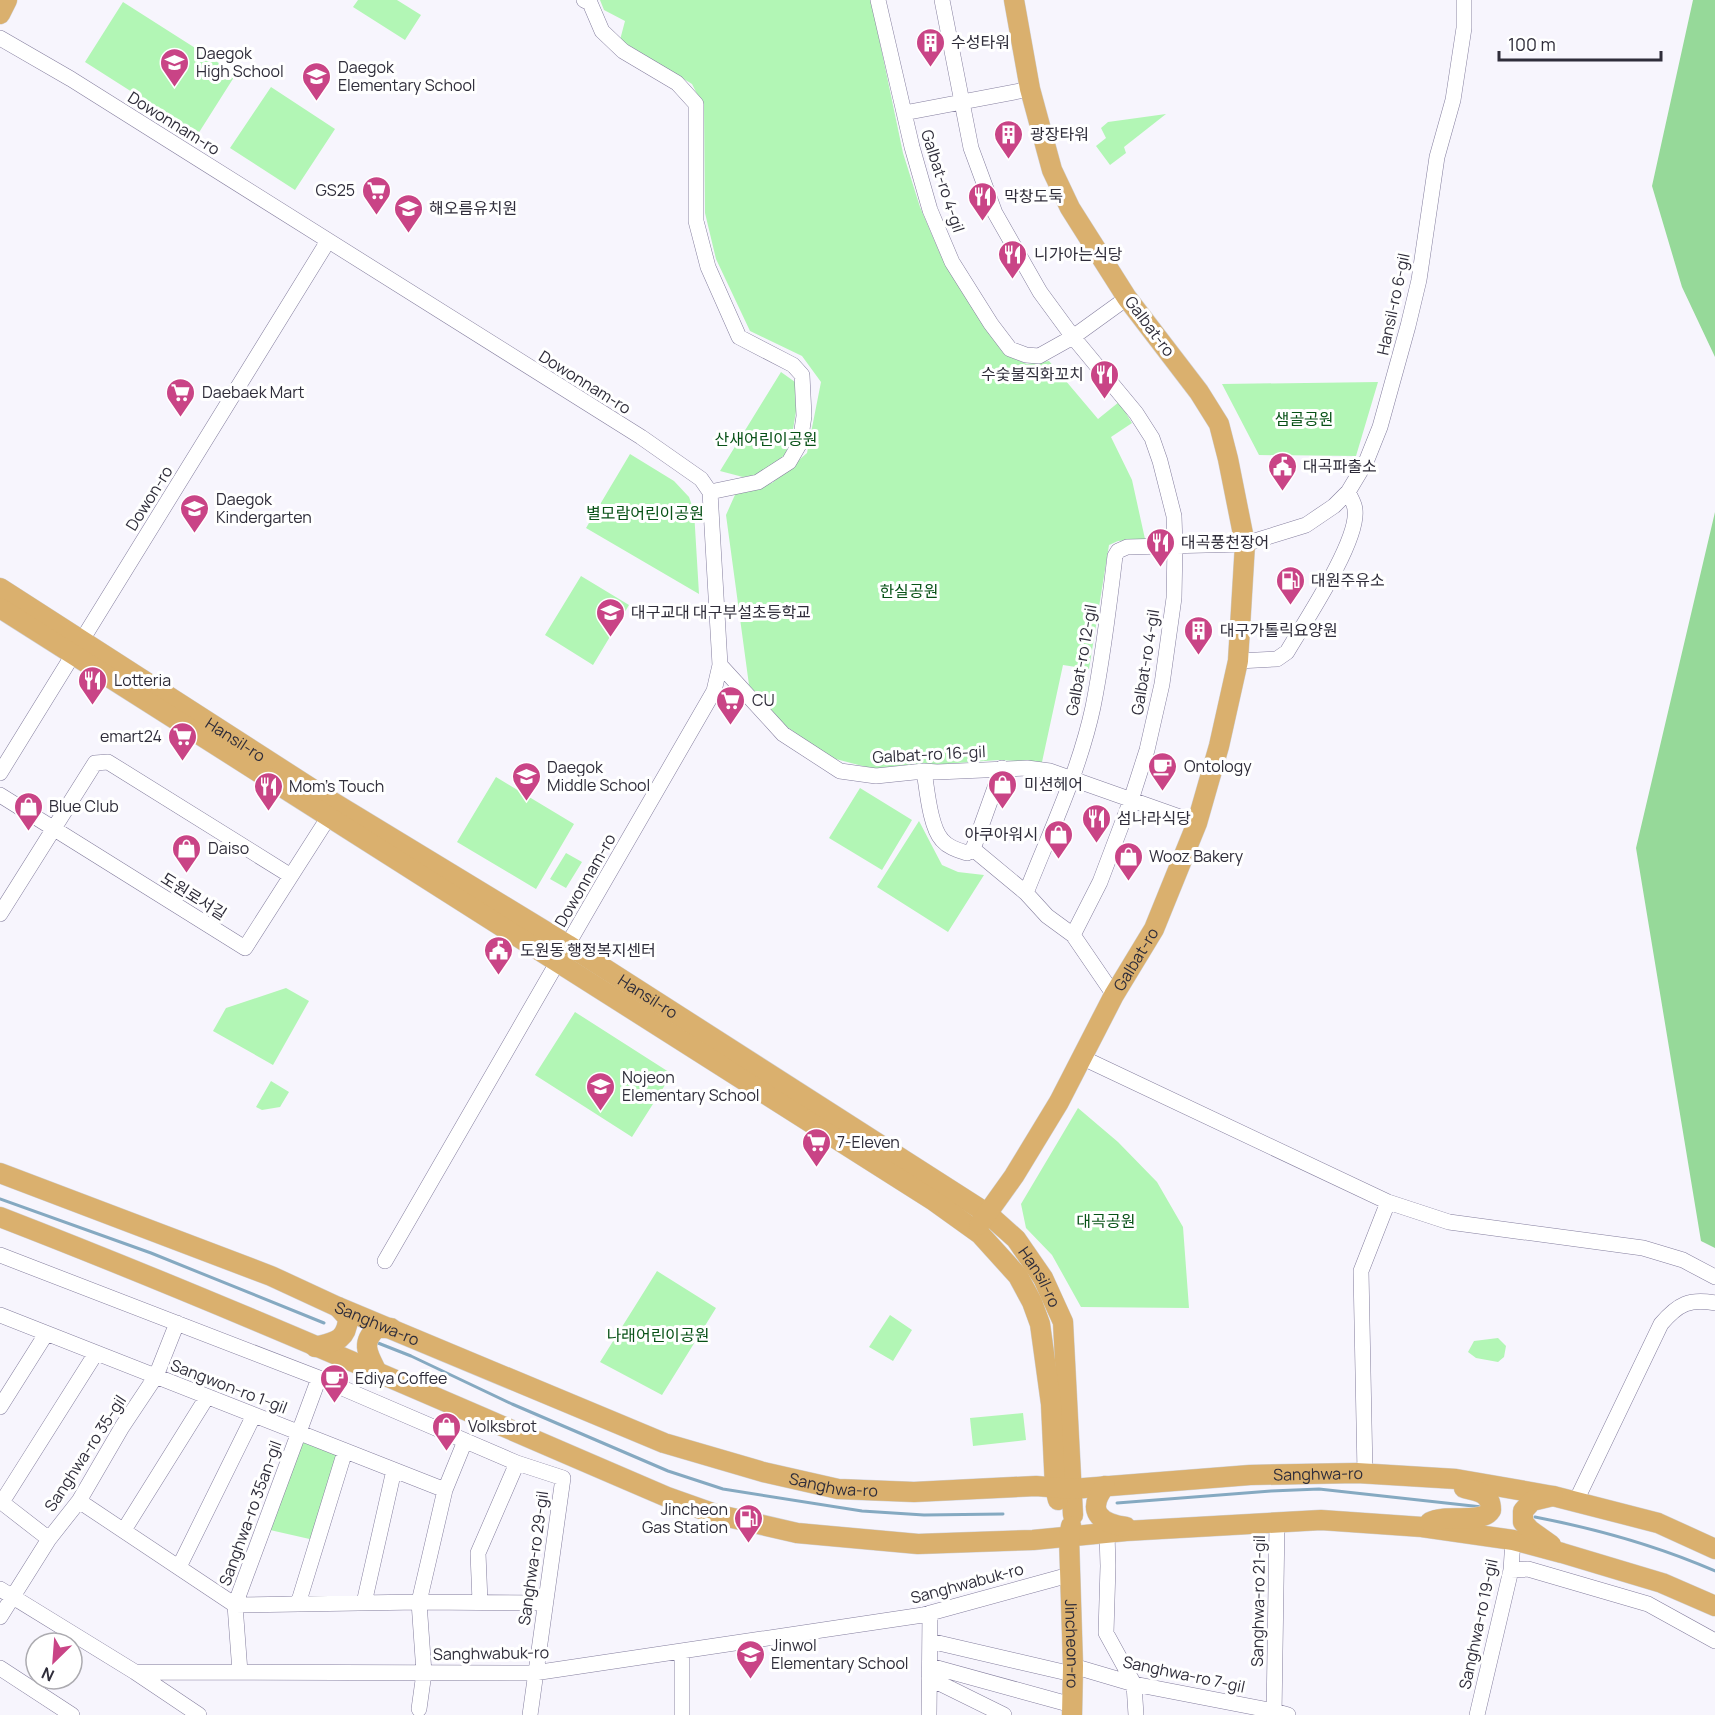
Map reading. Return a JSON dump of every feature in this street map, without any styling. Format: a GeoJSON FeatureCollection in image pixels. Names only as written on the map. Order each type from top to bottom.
{"type":"FeatureCollection","features":[{"type":"Feature","properties":{"kind":"main road"},"geometry":{"type":"LineString","coordinates":[[0,14],[7,0]]}},
{"type":"Feature","properties":{"kind":"main road","name":"Galbat-ro"},"geometry":{"type":"LineString","coordinates":[[975,1230],[1020,1167],[1059,1102],[1114,995],[1154,929],[1197,823],[1219,746],[1238,661],[1245,544],[1219,424],[1199,392],[1127,298],[1070,208],[1052,170],[1030,89],[1014,0]]}},
{"type":"Feature","properties":{"kind":"main road","name":"Hansil-ro"},"geometry":{"type":"LineString","coordinates":[[0,588],[78,647],[328,818],[563,953],[988,1214],[1016,1239],[1043,1278],[1063,1322],[1064,1488],[1073,1515],[1069,1537]]}},
{"type":"Feature","properties":{"kind":"main road","name":"Hansil-ro"},"geometry":{"type":"LineString","coordinates":[[0,608],[78,647],[331,801],[563,953],[975,1230],[1018,1276],[1032,1302],[1040,1324],[1069,1537]]}},
{"type":"Feature","properties":{"kind":"main road","name":"Sanghwa-ro"},"geometry":{"type":"LineString","coordinates":[[0,1173],[271,1276],[338,1307],[664,1443],[763,1472],[838,1489],[914,1492],[1036,1486],[1064,1488],[1250,1476],[1365,1473],[1456,1479],[1553,1496],[1658,1523],[1715,1549]]}},
{"type":"Feature","properties":{"kind":"main road"},"geometry":{"type":"LineString","coordinates":[[0,1217],[98,1255],[656,1492],[715,1514],[797,1533],[918,1544],[1069,1537],[1145,1530],[1321,1520],[1422,1527],[1513,1540],[1562,1552],[1662,1583],[1715,1606]]}},
{"type":"Feature","properties":{"kind":"main road"},"geometry":{"type":"LineString","coordinates":[[315,1347],[339,1339],[346,1332],[348,1318],[338,1307]]}},
{"type":"Feature","properties":{"kind":"main road"},"geometry":{"type":"LineString","coordinates":[[376,1372],[367,1348],[367,1338],[377,1328],[391,1328]]}},
{"type":"Feature","properties":{"kind":"main road"},"geometry":{"type":"LineString","coordinates":[[1412,1476],[1483,1493],[1491,1504],[1488,1515],[1481,1518],[1438,1518],[1422,1527]]}},
{"type":"Feature","properties":{"kind":"main road"},"geometry":{"type":"LineString","coordinates":[[1073,1515],[1086,1495],[1105,1486]]}},
{"type":"Feature","properties":{"kind":"main road"},"geometry":{"type":"LineString","coordinates":[[1105,1486],[1096,1500],[1099,1518],[1108,1524],[1145,1530]]}},
{"type":"Feature","properties":{"kind":"main road"},"geometry":{"type":"LineString","coordinates":[[1553,1496],[1532,1501],[1523,1511],[1523,1522],[1530,1530],[1562,1552]]}},
{"type":"Feature","properties":{"kind":"main road","name":"Jincheon-ro"},"geometry":{"type":"LineString","coordinates":[[1069,1537],[1072,1710]]}},
{"type":"Feature","properties":{"kind":"street"},"geometry":{"type":"LineString","coordinates":[[584,0],[590,3],[602,31],[623,51],[677,83],[696,104],[696,221],[708,267],[739,337],[792,365],[802,375],[804,416],[800,443],[789,462],[758,482],[710,492]]}},
{"type":"Feature","properties":{"kind":"street"},"geometry":{"type":"LineString","coordinates":[[878,0],[904,113]]}},
{"type":"Feature","properties":{"kind":"street"},"geometry":{"type":"LineString","coordinates":[[942,0],[960,102],[1030,89]]}},
{"type":"Feature","properties":{"kind":"street","name":"Hansil-ro 6-gil"},"geometry":{"type":"LineString","coordinates":[[1245,544],[1305,525],[1334,506],[1348,492],[1366,462],[1380,427],[1419,280],[1437,157],[1453,100],[1464,28],[1464,0]]}},
{"type":"Feature","properties":{"kind":"street","name":"Dowonnam-ro"},"geometry":{"type":"LineString","coordinates":[[0,38],[71,79],[682,464],[701,479],[710,492],[720,665],[714,691],[385,1260]]}},
{"type":"Feature","properties":{"kind":"street","name":"Galbat-ro 4-gil"},"geometry":{"type":"LineString","coordinates":[[1073,337],[1039,356],[1026,355],[1010,349],[991,324],[952,262],[944,245],[920,177],[904,113],[960,102],[971,148],[995,213],[1040,292],[1073,337],[1124,397],[1152,438],[1174,516],[1174,598],[1162,684],[1147,750],[1100,882],[1073,936]]}},
{"type":"Feature","properties":{"kind":"street","name":"Dowon-ro"},"geometry":{"type":"LineString","coordinates":[[0,773],[328,242]]}},
{"type":"Feature","properties":{"kind":"street"},"geometry":{"type":"LineString","coordinates":[[1073,337],[1127,298]]}},
{"type":"Feature","properties":{"kind":"street"},"geometry":{"type":"LineString","coordinates":[[1238,661],[1277,659],[1287,652],[1340,560],[1351,535],[1355,510],[1348,492]]}},
{"type":"Feature","properties":{"kind":"street","name":"Galbat-ro 12-gil"},"geometry":{"type":"LineString","coordinates":[[1026,893],[1072,779],[1092,709],[1104,644],[1115,556],[1118,551],[1127,547],[1245,544]]}},
{"type":"Feature","properties":{"kind":"street","name":"Galbat-ro 16-gil"},"geometry":{"type":"LineString","coordinates":[[720,665],[783,734],[840,771],[876,776],[924,771],[1002,768],[1050,771],[1197,823]]}},
{"type":"Feature","properties":{"kind":"street"},"geometry":{"type":"LineString","coordinates":[[0,914],[95,763],[108,762],[291,876]]}},
{"type":"Feature","properties":{"kind":"street","name":"Galbat-ro 16-gil"},"geometry":{"type":"LineString","coordinates":[[973,849],[1002,768]]}},
{"type":"Feature","properties":{"kind":"street"},"geometry":{"type":"LineString","coordinates":[[924,771],[933,821],[940,839],[951,848],[967,853],[973,849],[1026,893],[1047,916],[1073,936],[1114,995]]}},
{"type":"Feature","properties":{"kind":"street","name":"도원로서길"},"geometry":{"type":"LineString","coordinates":[[0,795],[245,948],[328,818]]}},
{"type":"Feature","properties":{"kind":"street"},"geometry":{"type":"LineString","coordinates":[[1083,1058],[1388,1202],[1449,1222],[1643,1248],[1683,1260],[1710,1275],[1706,1293],[1708,1301],[1688,1303],[1673,1310],[1661,1324],[1576,1502]]}},
{"type":"Feature","properties":{"kind":"street"},"geometry":{"type":"LineString","coordinates":[[1365,1473],[1361,1271],[1388,1202]]}},
{"type":"Feature","properties":{"kind":"street"},"geometry":{"type":"LineString","coordinates":[[0,1255],[319,1378],[517,1463],[478,1552],[480,1602]]}},
{"type":"Feature","properties":{"kind":"street","name":"Sangwon-ro 1-gil"},"geometry":{"type":"LineString","coordinates":[[0,1315],[445,1490]]}},
{"type":"Feature","properties":{"kind":"street","name":"Sanghwa-ro 35-gil"},"geometry":{"type":"LineString","coordinates":[[0,1617],[7,1594],[78,1501],[122,1427],[156,1376],[177,1323]]}},
{"type":"Feature","properties":{"kind":"street"},"geometry":{"type":"LineString","coordinates":[[0,1407],[46,1334]]}},
{"type":"Feature","properties":{"kind":"street"},"geometry":{"type":"LineString","coordinates":[[49,1539],[1,1502],[96,1353]]}},
{"type":"Feature","properties":{"kind":"street","name":"Sanghwa-ro 35an-gil"},"geometry":{"type":"LineString","coordinates":[[236,1605],[319,1378]]}},
{"type":"Feature","properties":{"kind":"street"},"geometry":{"type":"LineString","coordinates":[[124,1530],[207,1397]]}},
{"type":"Feature","properties":{"kind":"street","name":"Sanghwa-ro 35an-gil"},"geometry":{"type":"LineString","coordinates":[[179,1567],[254,1415]]}},
{"type":"Feature","properties":{"kind":"street"},"geometry":{"type":"LineString","coordinates":[[419,1713],[424,1672],[419,1602],[445,1490],[465,1441]]}},
{"type":"Feature","properties":{"kind":"street"},"geometry":{"type":"LineString","coordinates":[[298,1604],[345,1451]]}},
{"type":"Feature","properties":{"kind":"street","name":"Sanghwa-ro 29-gil"},"geometry":{"type":"LineString","coordinates":[[517,1463],[563,1479],[534,1673],[530,1715]]}},
{"type":"Feature","properties":{"kind":"street"},"geometry":{"type":"LineString","coordinates":[[364,1603],[394,1470]]}},
{"type":"Feature","properties":{"kind":"street","name":"Sanghwa-ro 35an-gil"},"geometry":{"type":"LineString","coordinates":[[78,1501],[236,1605],[419,1602],[544,1603]]}},
{"type":"Feature","properties":{"kind":"street","name":"Sanghwa-ro 21-gil"},"geometry":{"type":"LineString","coordinates":[[1277,1523],[1279,1714]]}},
{"type":"Feature","properties":{"kind":"street"},"geometry":{"type":"LineString","coordinates":[[1107,1533],[1106,1633],[1134,1684],[1136,1715]]}},
{"type":"Feature","properties":{"kind":"street","name":"Sanghwa-ro 19-gil"},"geometry":{"type":"LineString","coordinates":[[1477,1715],[1511,1570],[1513,1540]]}},
{"type":"Feature","properties":{"kind":"street"},"geometry":{"type":"LineString","coordinates":[[1511,1570],[1528,1569],[1648,1604],[1715,1641]]}},
{"type":"Feature","properties":{"kind":"street","name":"Sanghwabuk-ro"},"geometry":{"type":"LineString","coordinates":[[135,1672],[534,1673],[930,1613],[1070,1575]]}},
{"type":"Feature","properties":{"kind":"street"},"geometry":{"type":"LineString","coordinates":[[7,1594],[135,1672],[199,1715]]}},
{"type":"Feature","properties":{"kind":"street"},"geometry":{"type":"LineString","coordinates":[[236,1605],[240,1672]]}},
{"type":"Feature","properties":{"kind":"street"},"geometry":{"type":"LineString","coordinates":[[929,1715],[930,1613]]}},
{"type":"Feature","properties":{"kind":"street","name":"Sanghwa-ro 7-gil"},"geometry":{"type":"LineString","coordinates":[[930,1641],[1279,1714]]}},
{"type":"Feature","properties":{"kind":"street"},"geometry":{"type":"LineString","coordinates":[[682,1651],[682,1715]]}},
{"type":"Feature","properties":{"kind":"street"},"geometry":{"type":"LineString","coordinates":[[0,1668],[72,1715]]}},
{"type":"Feature","properties":{"kind":"street"},"geometry":{"type":"LineString","coordinates":[[930,1672],[1072,1710]]}},
{"type":"Feature","properties":{"kind":"street"},"geometry":{"type":"LineString","coordinates":[[930,1672],[1004,1715]]}},
{"type":"Feature","properties":{"kind":"green space"},"geometry":{"type":"Polygon","coordinates":[[[358,0],[397,0],[421,15],[405,40],[353,7],[358,0]]]}},
{"type":"Feature","properties":{"kind":"green space","name":"한실공원"},"geometry":{"type":"Polygon","coordinates":[[[600,0],[871,0],[903,153],[920,207],[941,256],[1006,355],[1027,364],[1049,361],[1098,419],[1119,402],[1132,423],[1111,437],[1132,480],[1145,539],[1118,541],[1109,545],[1089,669],[1063,665],[1042,762],[999,760],[874,769],[828,757],[782,723],[749,685],[726,515],[738,488],[772,483],[807,453],[821,382],[802,356],[750,331],[716,259],[705,213],[704,108],[692,84],[620,40],[625,21],[604,10],[600,0]]]}},
{"type":"Feature","properties":{"kind":"green space"},"geometry":{"type":"Polygon","coordinates":[[[1693,0],[1715,0],[1715,357],[1682,287],[1652,186],[1693,0]]]}},
{"type":"Feature","properties":{"kind":"green space"},"geometry":{"type":"Polygon","coordinates":[[[123,2],[236,74],[198,134],[85,62],[123,2]]]}},
{"type":"Feature","properties":{"kind":"green space"},"geometry":{"type":"Polygon","coordinates":[[[271,87],[335,129],[295,190],[230,148],[271,87]]]}},
{"type":"Feature","properties":{"kind":"green space"},"geometry":{"type":"Polygon","coordinates":[[[1166,114],[1124,147],[1126,153],[1110,165],[1096,146],[1106,138],[1101,128],[1108,122],[1166,114]]]}},
{"type":"Feature","properties":{"kind":"green space","name":"산새어린이공원"},"geometry":{"type":"Polygon","coordinates":[[[781,372],[795,382],[796,411],[792,436],[785,455],[759,475],[743,477],[720,471],[781,372]]]}},
{"type":"Feature","properties":{"kind":"green space","name":"샘골공원"},"geometry":{"type":"Polygon","coordinates":[[[1378,382],[1356,456],[1259,455],[1222,384],[1378,382]]]}},
{"type":"Feature","properties":{"kind":"green space","name":"별모람어린이공원"},"geometry":{"type":"Polygon","coordinates":[[[630,454],[674,481],[689,497],[694,511],[699,594],[586,528],[630,454]]]}},
{"type":"Feature","properties":{"kind":"green space"},"geometry":{"type":"Polygon","coordinates":[[[1715,512],[1715,1248],[1701,1241],[1636,848],[1715,512]]]}},
{"type":"Feature","properties":{"kind":"green space"},"geometry":{"type":"Polygon","coordinates":[[[581,576],[629,605],[593,665],[545,635],[581,576]]]}},
{"type":"Feature","properties":{"kind":"green space"},"geometry":{"type":"Polygon","coordinates":[[[496,777],[574,824],[536,889],[457,842],[496,777]]]}},
{"type":"Feature","properties":{"kind":"green space"},"geometry":{"type":"Polygon","coordinates":[[[860,788],[912,820],[882,870],[829,838],[860,788]]]}},
{"type":"Feature","properties":{"kind":"green space"},"geometry":{"type":"Polygon","coordinates":[[[919,821],[942,865],[958,872],[984,875],[948,932],[877,887],[919,821]]]}},
{"type":"Feature","properties":{"kind":"green space"},"geometry":{"type":"Polygon","coordinates":[[[566,853],[582,862],[566,888],[550,879],[566,853]]]}},
{"type":"Feature","properties":{"kind":"green space"},"geometry":{"type":"Polygon","coordinates":[[[286,988],[309,1001],[273,1065],[213,1031],[226,1008],[286,988]]]}},
{"type":"Feature","properties":{"kind":"green space"},"geometry":{"type":"Polygon","coordinates":[[[575,1012],[672,1074],[632,1137],[535,1075],[575,1012]]]}},
{"type":"Feature","properties":{"kind":"green space"},"geometry":{"type":"Polygon","coordinates":[[[271,1081],[289,1092],[280,1107],[262,1110],[256,1107],[271,1081]]]}},
{"type":"Feature","properties":{"kind":"green space","name":"대곡공원"},"geometry":{"type":"Polygon","coordinates":[[[1078,1108],[1118,1142],[1157,1182],[1183,1227],[1189,1308],[1081,1307],[1052,1255],[1026,1228],[1021,1204],[1078,1108]]]}},
{"type":"Feature","properties":{"kind":"green space","name":"나래어린이공원"},"geometry":{"type":"Polygon","coordinates":[[[657,1271],[716,1308],[662,1395],[600,1362],[657,1271]]]}},
{"type":"Feature","properties":{"kind":"green space"},"geometry":{"type":"Polygon","coordinates":[[[890,1315],[912,1330],[893,1361],[869,1347],[890,1315]]]}},
{"type":"Feature","properties":{"kind":"green space"},"geometry":{"type":"Polygon","coordinates":[[[1498,1338],[1506,1346],[1504,1357],[1498,1362],[1476,1358],[1468,1352],[1474,1341],[1498,1338]]]}},
{"type":"Feature","properties":{"kind":"green space"},"geometry":{"type":"Polygon","coordinates":[[[1023,1413],[1026,1440],[973,1446],[970,1418],[1023,1413]]]}},
{"type":"Feature","properties":{"kind":"green space"},"geometry":{"type":"Polygon","coordinates":[[[302,1440],[340,1454],[314,1540],[270,1530],[302,1440]]]}},
{"type":"Feature","properties":{"kind":"waterway"},"geometry":{"type":"LineString","coordinates":[[0,1199],[151,1253],[324,1323]]}},
{"type":"Feature","properties":{"kind":"waterway"},"geometry":{"type":"LineString","coordinates":[[378,1343],[668,1471],[723,1489],[862,1511],[924,1515],[1003,1514]]}},
{"type":"Feature","properties":{"kind":"waterway"},"geometry":{"type":"LineString","coordinates":[[1117,1503],[1319,1489],[1482,1507]]}},
{"type":"Feature","properties":{"kind":"waterway"},"geometry":{"type":"LineString","coordinates":[[1535,1517],[1627,1539],[1715,1571]]}},
{"type":"Feature","properties":{"kind":"place","name":"수성타워"},"geometry":{"type":"Point","coordinates":[930,68]}},
{"type":"Feature","properties":{"kind":"place","name":"Daegok High School"},"geometry":{"type":"Point","coordinates":[175,88]}},
{"type":"Feature","properties":{"kind":"place","name":"Daegok Elementary School"},"geometry":{"type":"Point","coordinates":[317,102]}},
{"type":"Feature","properties":{"kind":"place","name":"광장타워"},"geometry":{"type":"Point","coordinates":[1009,160]}},
{"type":"Feature","properties":{"kind":"place","name":"GS25"},"geometry":{"type":"Point","coordinates":[376,216]}},
{"type":"Feature","properties":{"kind":"place","name":"막창도둑"},"geometry":{"type":"Point","coordinates":[983,222]}},
{"type":"Feature","properties":{"kind":"place","name":"해오름유치원"},"geometry":{"type":"Point","coordinates":[408,234]}},
{"type":"Feature","properties":{"kind":"place","name":"니가아는식당"},"geometry":{"type":"Point","coordinates":[1013,280]}},
{"type":"Feature","properties":{"kind":"place","name":"수숯불직화꼬치"},"geometry":{"type":"Point","coordinates":[1105,400]}},
{"type":"Feature","properties":{"kind":"place","name":"Daebaek Mart"},"geometry":{"type":"Point","coordinates":[181,418]}},
{"type":"Feature","properties":{"kind":"place","name":"대곡파출소"},"geometry":{"type":"Point","coordinates":[1282,492]}},
{"type":"Feature","properties":{"kind":"place","name":"Daegok Kindergarten"},"geometry":{"type":"Point","coordinates":[195,534]}},
{"type":"Feature","properties":{"kind":"place","name":"대곡풍천장어"},"geometry":{"type":"Point","coordinates":[1160,568]}},
{"type":"Feature","properties":{"kind":"place","name":"대원주유소"},"geometry":{"type":"Point","coordinates":[1290,606]}},
{"type":"Feature","properties":{"kind":"place","name":"대구교대 대구부설초등학교"},"geometry":{"type":"Point","coordinates":[610,638]}},
{"type":"Feature","properties":{"kind":"place","name":"대구가톨릭요양원"},"geometry":{"type":"Point","coordinates":[1199,656]}},
{"type":"Feature","properties":{"kind":"place","name":"Lotteria"},"geometry":{"type":"Point","coordinates":[93,706]}},
{"type":"Feature","properties":{"kind":"place","name":"CU"},"geometry":{"type":"Point","coordinates":[731,726]}},
{"type":"Feature","properties":{"kind":"place","name":"emart24"},"geometry":{"type":"Point","coordinates":[183,762]}},
{"type":"Feature","properties":{"kind":"place","name":"Ontology"},"geometry":{"type":"Point","coordinates":[1163,792]}},
{"type":"Feature","properties":{"kind":"place","name":"Daegok Middle School"},"geometry":{"type":"Point","coordinates":[526,802]}},
{"type":"Feature","properties":{"kind":"place","name":"미션헤어"},"geometry":{"type":"Point","coordinates":[1003,810]}},
{"type":"Feature","properties":{"kind":"place","name":"Mom's Touch"},"geometry":{"type":"Point","coordinates":[268,812]}},
{"type":"Feature","properties":{"kind":"place","name":"Blue Club"},"geometry":{"type":"Point","coordinates":[28,832]}},
{"type":"Feature","properties":{"kind":"place","name":"섬나라식당"},"geometry":{"type":"Point","coordinates":[1096,844]}},
{"type":"Feature","properties":{"kind":"place","name":"아쿠아워시"},"geometry":{"type":"Point","coordinates":[1059,860]}},
{"type":"Feature","properties":{"kind":"place","name":"Daiso"},"geometry":{"type":"Point","coordinates":[187,874]}},
{"type":"Feature","properties":{"kind":"place","name":"Wooz Bakery"},"geometry":{"type":"Point","coordinates":[1128,882]}},
{"type":"Feature","properties":{"kind":"place","name":"도원동 행정복지센터"},"geometry":{"type":"Point","coordinates":[499,976]}},
{"type":"Feature","properties":{"kind":"place","name":"Nojeon Elementary School"},"geometry":{"type":"Point","coordinates":[601,1112]}},
{"type":"Feature","properties":{"kind":"place","name":"7-Eleven"},"geometry":{"type":"Point","coordinates":[816,1168]}},
{"type":"Feature","properties":{"kind":"place","name":"Ediya Coffee"},"geometry":{"type":"Point","coordinates":[334,1404]}},
{"type":"Feature","properties":{"kind":"place","name":"Volksbrot"},"geometry":{"type":"Point","coordinates":[447,1452]}},
{"type":"Feature","properties":{"kind":"place","name":"Jincheon Gas Station"},"geometry":{"type":"Point","coordinates":[749,1544]}},
{"type":"Feature","properties":{"kind":"place","name":"Jinwol Elementary School"},"geometry":{"type":"Point","coordinates":[750,1680]}}]}
